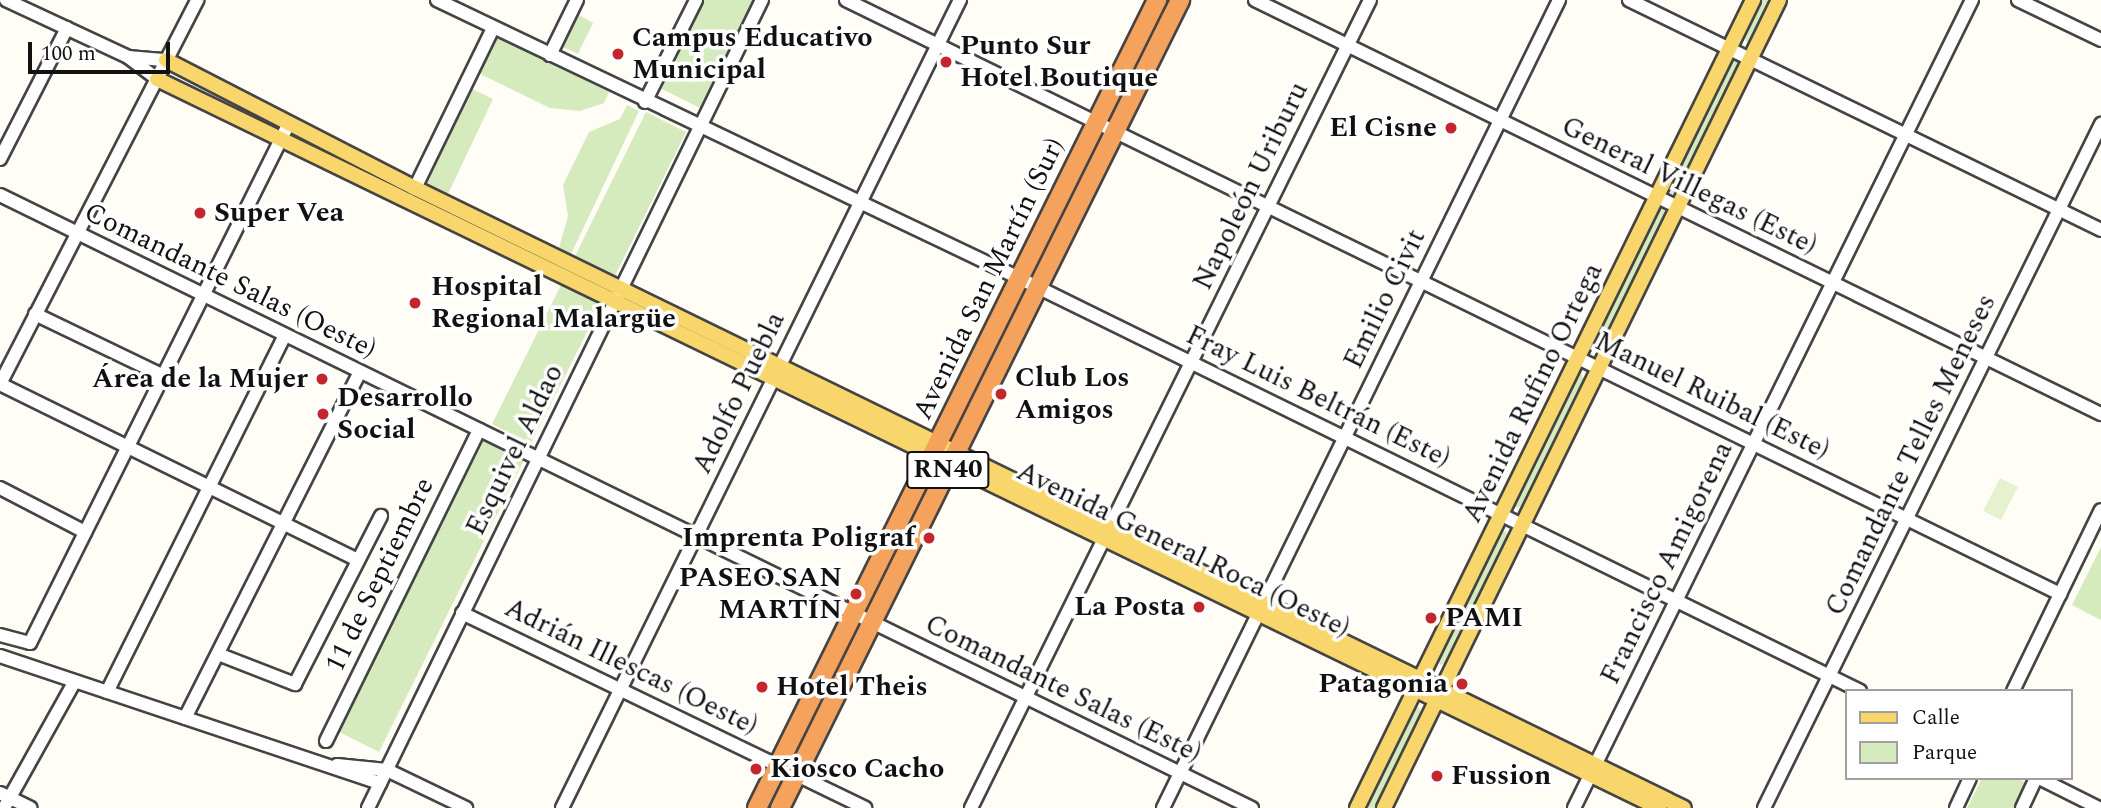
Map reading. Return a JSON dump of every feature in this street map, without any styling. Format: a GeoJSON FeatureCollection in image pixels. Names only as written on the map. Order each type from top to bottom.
{"type":"FeatureCollection","features":[{"type":"Feature","properties":{"kind":"highway","name":"Avenida San Martín (Sur)"},"geometry":{"type":"LineString","coordinates":[[757,808],[1157,0]]}},
{"type":"Feature","properties":{"kind":"highway","name":"Avenida San Martín (Sur)"},"geometry":{"type":"LineString","coordinates":[[780,808],[1180,0]]}},
{"type":"Feature","properties":{"kind":"main road","name":"Avenida Rufino Ortega"},"geometry":{"type":"LineString","coordinates":[[1357,808],[1753,0]]}},
{"type":"Feature","properties":{"kind":"main road","name":"Avenida Rufino Ortega"},"geometry":{"type":"LineString","coordinates":[[1384,808],[1779,0]]}},
{"type":"Feature","properties":{"kind":"main road","name":"Avenida General Roca (Oeste)"},"geometry":{"type":"LineString","coordinates":[[166,61],[618,295]]}},
{"type":"Feature","properties":{"kind":"main road","name":"Avenida General Roca (Oeste)"},"geometry":{"type":"LineString","coordinates":[[156,79],[280,141],[618,295],[1593,770]]}},
{"type":"Feature","properties":{"kind":"main road"},"geometry":{"type":"LineString","coordinates":[[1593,770],[1659,808]]}},
{"type":"Feature","properties":{"kind":"main road"},"geometry":{"type":"LineString","coordinates":[[1593,770],[1684,808]]}},
{"type":"Feature","properties":{"kind":"street"},"geometry":{"type":"LineString","coordinates":[[6,0],[128,57],[156,79]]}},
{"type":"Feature","properties":{"kind":"street"},"geometry":{"type":"LineString","coordinates":[[197,0],[0,384],[358,560]]}},
{"type":"Feature","properties":{"kind":"street","name":"Fray Luis Beltrán (Este)"},"geometry":{"type":"LineString","coordinates":[[437,0],[699,128],[1038,287],[1856,689]]}},
{"type":"Feature","properties":{"kind":"street"},"geometry":{"type":"LineString","coordinates":[[550,55],[577,0]]}},
{"type":"Feature","properties":{"kind":"street"},"geometry":{"type":"LineString","coordinates":[[645,102],[696,0]]}},
{"type":"Feature","properties":{"kind":"street","name":"Esquivel Aldao"},"geometry":{"type":"LineString","coordinates":[[368,808],[762,0]]}},
{"type":"Feature","properties":{"kind":"street","name":"Manuel Ruibal (Este)"},"geometry":{"type":"LineString","coordinates":[[846,0],[2060,594]]}},
{"type":"Feature","properties":{"kind":"street","name":"Adolfo Puebla"},"geometry":{"type":"LineString","coordinates":[[562,808],[960,0]]}},
{"type":"Feature","properties":{"kind":"street","name":"General Villegas (Este)"},"geometry":{"type":"LineString","coordinates":[[1255,0],[2101,414]]}},
{"type":"Feature","properties":{"kind":"street","name":"Napoleón Uriburu"},"geometry":{"type":"LineString","coordinates":[[971,808],[1370,0]]}},
{"type":"Feature","properties":{"kind":"street","name":"Emilio Civit"},"geometry":{"type":"LineString","coordinates":[[1163,808],[1559,0]]}},
{"type":"Feature","properties":{"kind":"street"},"geometry":{"type":"LineString","coordinates":[[1629,0],[2101,230]]}},
{"type":"Feature","properties":{"kind":"street","name":"Francisco Amigorena"},"geometry":{"type":"LineString","coordinates":[[1574,808],[1972,0]]}},
{"type":"Feature","properties":{"kind":"street"},"geometry":{"type":"LineString","coordinates":[[2018,0],[2101,40]]}},
{"type":"Feature","properties":{"kind":"street"},"geometry":{"type":"LineString","coordinates":[[0,159],[67,28]]}},
{"type":"Feature","properties":{"kind":"street"},"geometry":{"type":"LineString","coordinates":[[415,188],[494,28]]}},
{"type":"Feature","properties":{"kind":"street"},"geometry":{"type":"LineString","coordinates":[[128,57],[166,61]]}},
{"type":"Feature","properties":{"kind":"street"},"geometry":{"type":"LineString","coordinates":[[0,635],[24,644],[30,643],[289,123]]}},
{"type":"Feature","properties":{"kind":"street","name":"Comandante Telles Meneses"},"geometry":{"type":"LineString","coordinates":[[1764,808],[2101,124]]}},
{"type":"Feature","properties":{"kind":"street","name":"Comandante Salas (Oeste)"},"geometry":{"type":"LineString","coordinates":[[0,195],[853,614]]}},
{"type":"Feature","properties":{"kind":"street"},"geometry":{"type":"LineString","coordinates":[[35,314],[162,375]]}},
{"type":"Feature","properties":{"kind":"street"},"geometry":{"type":"LineString","coordinates":[[107,692],[285,335]]}},
{"type":"Feature","properties":{"kind":"street"},"geometry":{"type":"LineString","coordinates":[[185,718],[360,372]]}},
{"type":"Feature","properties":{"kind":"street","name":"11 de Septiembre"},"geometry":{"type":"LineString","coordinates":[[326,741],[479,430]]}},
{"type":"Feature","properties":{"kind":"street"},"geometry":{"type":"LineString","coordinates":[[0,488],[85,532]]}},
{"type":"Feature","properties":{"kind":"street"},"geometry":{"type":"LineString","coordinates":[[2014,689],[2101,510]]}},
{"type":"Feature","properties":{"kind":"street"},"geometry":{"type":"LineString","coordinates":[[218,654],[295,684],[381,516]]}},
{"type":"Feature","properties":{"kind":"street","name":"Adrián Illescas (Oeste)"},"geometry":{"type":"LineString","coordinates":[[462,613],[865,808]]}},
{"type":"Feature","properties":{"kind":"street","name":"Comandante Salas (Este)"},"geometry":{"type":"LineString","coordinates":[[853,614],[1252,808]]}},
{"type":"Feature","properties":{"kind":"street"},"geometry":{"type":"LineString","coordinates":[[0,656],[380,783]]}},
{"type":"Feature","properties":{"kind":"street"},"geometry":{"type":"LineString","coordinates":[[31,808],[5,799],[75,681]]}},
{"type":"Feature","properties":{"kind":"street"},"geometry":{"type":"LineString","coordinates":[[323,765],[387,770],[466,808]]}},
{"type":"Feature","properties":{"kind":"street"},"geometry":{"type":"LineString","coordinates":[[1956,808],[1969,780]]}},
{"type":"Feature","properties":{"kind":"street"},"geometry":{"type":"LineString","coordinates":[[2022,808],[2037,780]]}},
{"type":"Feature","properties":{"kind":"street"},"geometry":{"type":"LineString","coordinates":[[2042,780],[2099,808]]}},
{"type":"Feature","properties":{"kind":"green space"},"geometry":{"type":"Polygon","coordinates":[[[704,0],[753,0],[700,108],[660,88],[704,0]]]}},
{"type":"Feature","properties":{"kind":"green space"},"geometry":{"type":"Polygon","coordinates":[[[1761,0],[1772,0],[1752,40],[1746,42],[1744,35],[1761,0]]]}},
{"type":"Feature","properties":{"kind":"green space"},"geometry":{"type":"Polygon","coordinates":[[[575,13],[593,23],[578,54],[559,45],[575,13]]]}},
{"type":"Feature","properties":{"kind":"green space"},"geometry":{"type":"Polygon","coordinates":[[[496,37],[609,92],[604,103],[580,111],[550,108],[478,73],[496,37]]]}},
{"type":"Feature","properties":{"kind":"green space"},"geometry":{"type":"Polygon","coordinates":[[[1737,60],[1739,66],[1677,192],[1671,194],[1669,187],[1730,62],[1737,60]]]}},
{"type":"Feature","properties":{"kind":"green space"},"geometry":{"type":"Polygon","coordinates":[[[470,88],[493,99],[447,196],[424,185],[470,88]]]}},
{"type":"Feature","properties":{"kind":"green space"},"geometry":{"type":"Polygon","coordinates":[[[627,105],[639,111],[571,254],[559,248],[568,216],[563,185],[589,132],[620,119],[627,105]]]}},
{"type":"Feature","properties":{"kind":"green space"},"geometry":{"type":"Polygon","coordinates":[[[646,112],[686,132],[614,278],[574,258],[646,112]]]}},
{"type":"Feature","properties":{"kind":"green space"},"geometry":{"type":"Polygon","coordinates":[[[1664,209],[1666,215],[1605,341],[1598,343],[1596,336],[1658,210],[1664,209]]]}},
{"type":"Feature","properties":{"kind":"green space"},"geometry":{"type":"Polygon","coordinates":[[[563,281],[603,300],[531,444],[492,424],[563,281]]]}},
{"type":"Feature","properties":{"kind":"green space"},"geometry":{"type":"Polygon","coordinates":[[[1582,374],[1584,380],[1523,506],[1516,508],[1514,501],[1576,376],[1582,374]]]}},
{"type":"Feature","properties":{"kind":"green space"},"geometry":{"type":"Polygon","coordinates":[[[484,440],[524,460],[379,752],[339,732],[484,440]]]}},
{"type":"Feature","properties":{"kind":"green space"},"geometry":{"type":"Polygon","coordinates":[[[2000,478],[2018,487],[2001,520],[1983,511],[2000,478]]]}},
{"type":"Feature","properties":{"kind":"green space"},"geometry":{"type":"Polygon","coordinates":[[[1506,531],[1508,537],[1446,663],[1440,665],[1438,658],[1499,532],[1506,531]]]}},
{"type":"Feature","properties":{"kind":"green space"},"geometry":{"type":"Polygon","coordinates":[[[2101,547],[2101,620],[2072,605],[2101,547]]]}},
{"type":"Feature","properties":{"kind":"green space"},"geometry":{"type":"Polygon","coordinates":[[[1419,707],[1421,713],[1375,808],[1364,808],[1413,709],[1419,707]]]}},
{"type":"Feature","properties":{"kind":"green space"},"geometry":{"type":"Polygon","coordinates":[[[1981,780],[2021,780],[2028,784],[2016,808],[1967,808],[1981,780]]]}},
{"type":"Feature","properties":{"kind":"place","name":"Campus Educativo Municipal"},"geometry":{"type":"Point","coordinates":[618,54]}},
{"type":"Feature","properties":{"kind":"place","name":"Punto Sur Hotel Boutique"},"geometry":{"type":"Point","coordinates":[946,62]}},
{"type":"Feature","properties":{"kind":"place","name":"El Cisne"},"geometry":{"type":"Point","coordinates":[1451,128]}},
{"type":"Feature","properties":{"kind":"place","name":"Super Vea"},"geometry":{"type":"Point","coordinates":[200,213]}},
{"type":"Feature","properties":{"kind":"place","name":"Hospital Regional Malargüe"},"geometry":{"type":"Point","coordinates":[415,303]}},
{"type":"Feature","properties":{"kind":"place","name":"Área de la Mujer"},"geometry":{"type":"Point","coordinates":[322,379]}},
{"type":"Feature","properties":{"kind":"place","name":"Club Los Amigos"},"geometry":{"type":"Point","coordinates":[1001,394]}},
{"type":"Feature","properties":{"kind":"place","name":"Desarrollo Social"},"geometry":{"type":"Point","coordinates":[323,414]}},
{"type":"Feature","properties":{"kind":"place","name":"Imprenta Poligraf"},"geometry":{"type":"Point","coordinates":[929,538]}},
{"type":"Feature","properties":{"kind":"place","name":"PASEO SAN MARTÍN"},"geometry":{"type":"Point","coordinates":[856,594]}},
{"type":"Feature","properties":{"kind":"place","name":"La Posta"},"geometry":{"type":"Point","coordinates":[1199,607]}},
{"type":"Feature","properties":{"kind":"place","name":"PAMI"},"geometry":{"type":"Point","coordinates":[1431,618]}},
{"type":"Feature","properties":{"kind":"place","name":"Patagonia"},"geometry":{"type":"Point","coordinates":[1462,684]}},
{"type":"Feature","properties":{"kind":"place","name":"Hotel Theis"},"geometry":{"type":"Point","coordinates":[762,687]}},
{"type":"Feature","properties":{"kind":"place","name":"Kiosco Cacho"},"geometry":{"type":"Point","coordinates":[756,769]}},
{"type":"Feature","properties":{"kind":"place","name":"Fussion"},"geometry":{"type":"Point","coordinates":[1437,776]}}]}
